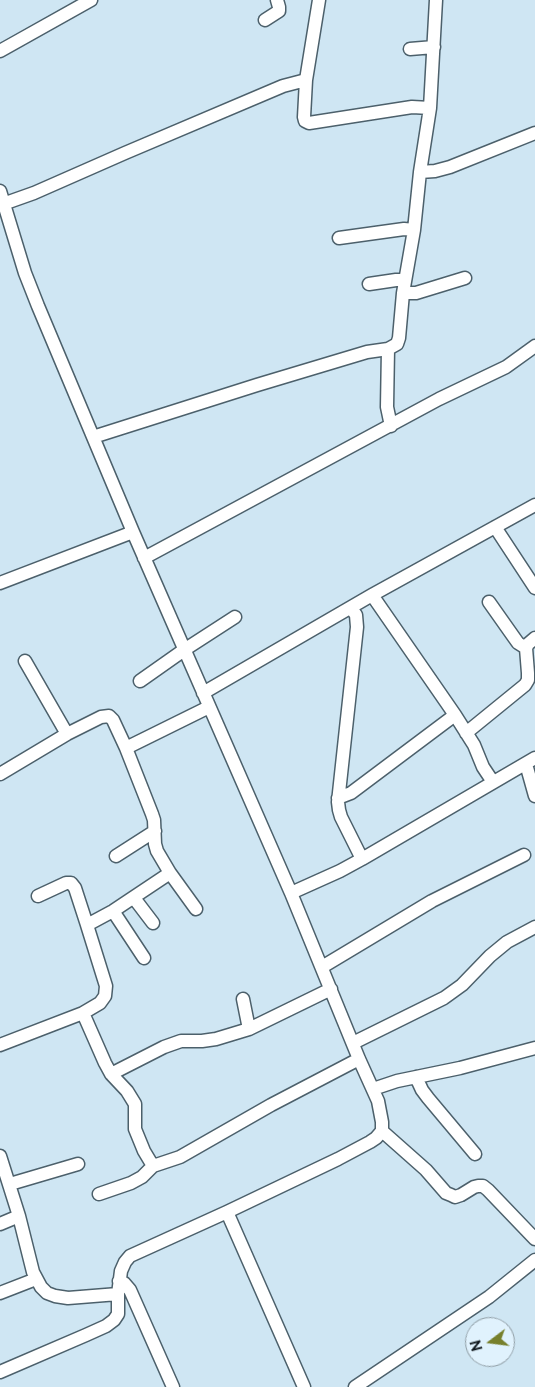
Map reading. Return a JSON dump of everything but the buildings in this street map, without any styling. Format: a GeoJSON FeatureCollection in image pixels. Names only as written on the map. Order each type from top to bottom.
{"type":"FeatureCollection","features":[{"type":"Feature","properties":{"kind":"street"},"geometry":{"type":"LineString","coordinates":[[0,51],[91,0]]}},
{"type":"Feature","properties":{"kind":"street"},"geometry":{"type":"LineString","coordinates":[[265,20],[279,11],[277,0]]}},
{"type":"Feature","properties":{"kind":"street"},"geometry":{"type":"LineString","coordinates":[[319,0],[306,80],[305,120],[309,123],[412,107],[430,108]]}},
{"type":"Feature","properties":{"kind":"street"},"geometry":{"type":"LineString","coordinates":[[92,437],[257,385],[373,351],[388,349],[397,344],[430,108],[436,0]]}},
{"type":"Feature","properties":{"kind":"street"},"geometry":{"type":"LineString","coordinates":[[410,49],[434,47]]}},
{"type":"Feature","properties":{"kind":"street"},"geometry":{"type":"LineString","coordinates":[[4,204],[34,193],[125,152],[282,86],[306,80]]}},
{"type":"Feature","properties":{"kind":"street"},"geometry":{"type":"LineString","coordinates":[[420,172],[450,167],[535,133]]}},
{"type":"Feature","properties":{"kind":"street"},"geometry":{"type":"LineString","coordinates":[[0,191],[25,273],[92,437],[291,893],[378,1101],[382,1122],[382,1131],[370,1142],[338,1159],[130,1256],[121,1271],[118,1314],[114,1320],[86,1336],[0,1372]]}},
{"type":"Feature","properties":{"kind":"street"},"geometry":{"type":"LineString","coordinates":[[339,238],[404,229],[414,230]]}},
{"type":"Feature","properties":{"kind":"street"},"geometry":{"type":"LineString","coordinates":[[403,293],[416,293],[465,278]]}},
{"type":"Feature","properties":{"kind":"street"},"geometry":{"type":"LineString","coordinates":[[369,284],[405,280]]}},
{"type":"Feature","properties":{"kind":"street"},"geometry":{"type":"LineString","coordinates":[[144,558],[439,400],[506,367],[535,346]]}},
{"type":"Feature","properties":{"kind":"street"},"geometry":{"type":"LineString","coordinates":[[388,349],[387,407],[391,426]]}},
{"type":"Feature","properties":{"kind":"street"},"geometry":{"type":"LineString","coordinates":[[203,693],[535,505]]}},
{"type":"Feature","properties":{"kind":"street"},"geometry":{"type":"LineString","coordinates":[[495,527],[535,588]]}},
{"type":"Feature","properties":{"kind":"street"},"geometry":{"type":"LineString","coordinates":[[0,583],[132,532]]}},
{"type":"Feature","properties":{"kind":"street"},"geometry":{"type":"LineString","coordinates":[[372,596],[455,715],[474,745],[482,768],[493,782]]}},
{"type":"Feature","properties":{"kind":"street"},"geometry":{"type":"LineString","coordinates":[[466,732],[525,685],[528,680],[531,643],[518,643],[489,602]]}},
{"type":"Feature","properties":{"kind":"street"},"geometry":{"type":"LineString","coordinates":[[351,608],[356,615],[357,627],[338,798],[341,817],[362,858]]}},
{"type":"Feature","properties":{"kind":"street"},"geometry":{"type":"LineString","coordinates":[[140,681],[235,617]]}},
{"type":"Feature","properties":{"kind":"street"},"geometry":{"type":"LineString","coordinates":[[25,661],[67,734]]}},
{"type":"Feature","properties":{"kind":"street"},"geometry":{"type":"LineString","coordinates":[[126,748],[209,707]]}},
{"type":"Feature","properties":{"kind":"street"},"geometry":{"type":"LineString","coordinates":[[338,798],[352,793],[455,715]]}},
{"type":"Feature","properties":{"kind":"street"},"geometry":{"type":"LineString","coordinates":[[0,774],[67,734],[102,717],[109,716],[113,720],[126,748],[152,814],[157,851],[196,909]]}},
{"type":"Feature","properties":{"kind":"street"},"geometry":{"type":"LineString","coordinates":[[291,893],[362,858],[530,761],[535,796]]}},
{"type":"Feature","properties":{"kind":"street"},"geometry":{"type":"LineString","coordinates":[[116,856],[155,831]]}},
{"type":"Feature","properties":{"kind":"street"},"geometry":{"type":"LineString","coordinates":[[322,967],[432,902],[524,855]]}},
{"type":"Feature","properties":{"kind":"street"},"geometry":{"type":"LineString","coordinates":[[87,925],[134,898],[170,873]]}},
{"type":"Feature","properties":{"kind":"street"},"geometry":{"type":"LineString","coordinates":[[0,1046],[83,1013],[100,1003],[105,996],[106,986],[75,888],[71,883],[66,884],[38,896]]}},
{"type":"Feature","properties":{"kind":"street"},"geometry":{"type":"LineString","coordinates":[[134,898],[153,923]]}},
{"type":"Feature","properties":{"kind":"street"},"geometry":{"type":"LineString","coordinates":[[113,911],[144,958]]}},
{"type":"Feature","properties":{"kind":"street"},"geometry":{"type":"LineString","coordinates":[[353,1042],[444,998],[462,985],[490,956],[507,942],[535,927]]}},
{"type":"Feature","properties":{"kind":"street"},"geometry":{"type":"LineString","coordinates":[[112,1074],[164,1047],[181,1041],[216,1039],[249,1029],[332,990]]}},
{"type":"Feature","properties":{"kind":"street"},"geometry":{"type":"LineString","coordinates":[[243,999],[249,1029]]}},
{"type":"Feature","properties":{"kind":"street"},"geometry":{"type":"LineString","coordinates":[[83,1013],[105,1063],[135,1104],[135,1129],[144,1151],[154,1166]]}},
{"type":"Feature","properties":{"kind":"street"},"geometry":{"type":"LineString","coordinates":[[373,1089],[416,1076],[460,1068],[535,1048]]}},
{"type":"Feature","properties":{"kind":"street"},"geometry":{"type":"LineString","coordinates":[[99,1194],[131,1183],[142,1177],[154,1166],[180,1158],[270,1105],[359,1059]]}},
{"type":"Feature","properties":{"kind":"street"},"geometry":{"type":"LineString","coordinates":[[416,1076],[428,1098],[475,1154]]}},
{"type":"Feature","properties":{"kind":"street"},"geometry":{"type":"LineString","coordinates":[[382,1131],[426,1170],[446,1193],[455,1196],[461,1195],[474,1187],[483,1186],[535,1239]]}},
{"type":"Feature","properties":{"kind":"street"},"geometry":{"type":"LineString","coordinates":[[0,1156],[20,1216],[33,1272],[41,1287],[47,1293],[68,1298],[118,1294]]}},
{"type":"Feature","properties":{"kind":"street"},"geometry":{"type":"LineString","coordinates":[[10,1184],[78,1164]]}},
{"type":"Feature","properties":{"kind":"street"},"geometry":{"type":"LineString","coordinates":[[226,1212],[304,1387]]}},
{"type":"Feature","properties":{"kind":"street"},"geometry":{"type":"LineString","coordinates":[[0,1224],[20,1216]]}},
{"type":"Feature","properties":{"kind":"street"},"geometry":{"type":"LineString","coordinates":[[355,1387],[489,1298],[535,1260]]}},
{"type":"Feature","properties":{"kind":"street"},"geometry":{"type":"LineString","coordinates":[[0,1293],[36,1279]]}},
{"type":"Feature","properties":{"kind":"street"},"geometry":{"type":"LineString","coordinates":[[119,1281],[124,1283],[130,1290],[173,1387]]}},
{"type":"Feature","properties":{"kind":"street"},"geometry":{"type":"LineString","coordinates":[[114,1320],[122,1319],[140,1311]]}}]}
